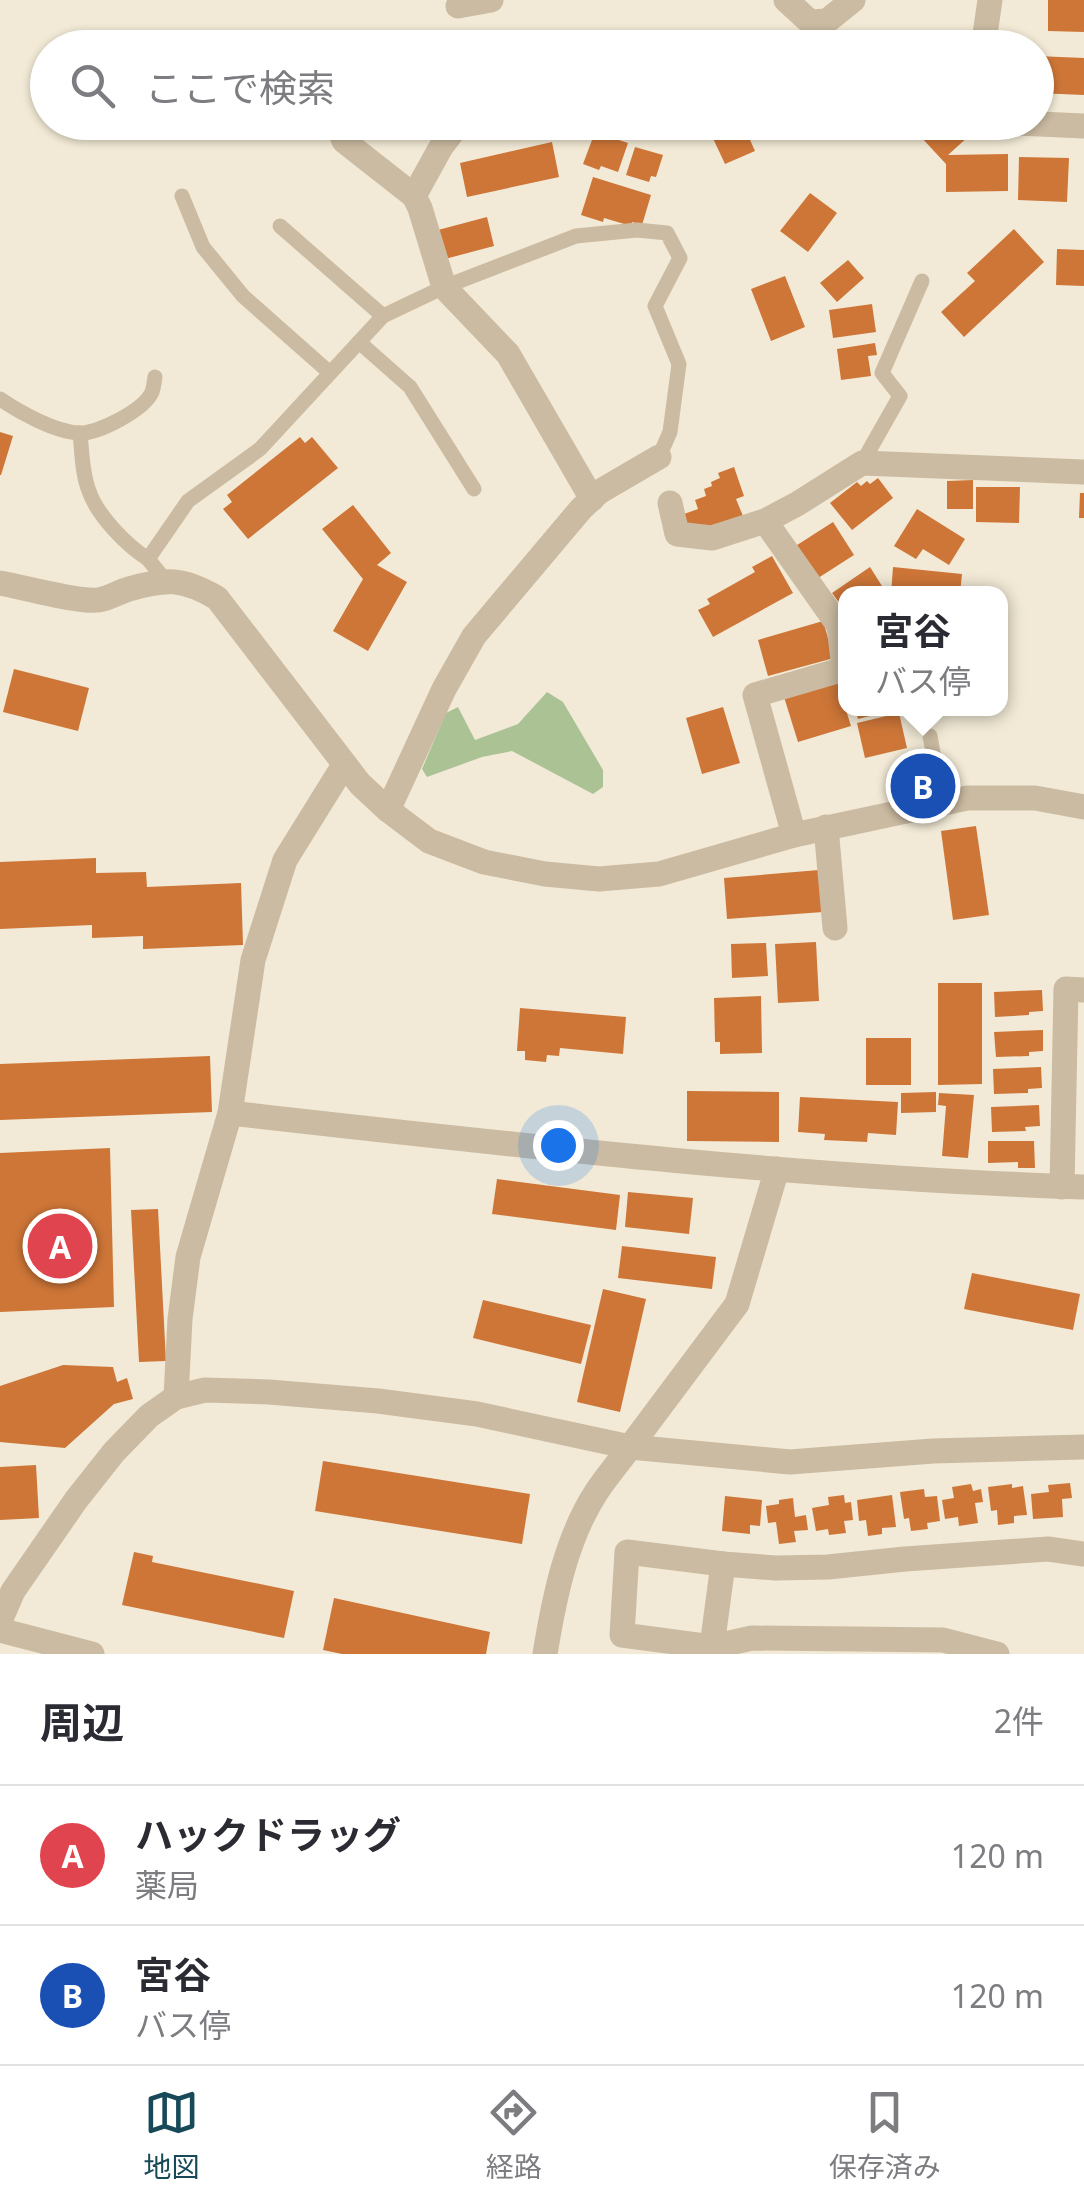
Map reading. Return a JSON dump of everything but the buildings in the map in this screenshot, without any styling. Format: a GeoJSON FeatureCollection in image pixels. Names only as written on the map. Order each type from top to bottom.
{"type":"FeatureCollection","features":[{"type":"Feature","properties":{"kind":"street"},"geometry":{"type":"LineString","coordinates":[[458,6],[492,0]]}},
{"type":"Feature","properties":{"kind":"street"},"geometry":{"type":"LineString","coordinates":[[786,0],[810,22],[827,22],[854,0]]}},
{"type":"Feature","properties":{"kind":"street"},"geometry":{"type":"LineString","coordinates":[[986,30],[990,0]]}},
{"type":"Feature","properties":{"kind":"street"},"geometry":{"type":"LineString","coordinates":[[1054,125],[1084,126]]}},
{"type":"Feature","properties":{"kind":"street"},"geometry":{"type":"LineString","coordinates":[[344,140],[414,196],[444,287],[508,354],[592,498]]}},
{"type":"Feature","properties":{"kind":"street"},"geometry":{"type":"LineString","coordinates":[[414,196],[446,140]]}},
{"type":"Feature","properties":{"kind":"street"},"geometry":{"type":"LineString","coordinates":[[388,810],[444,689],[474,636],[592,498],[659,457]]}},
{"type":"Feature","properties":{"kind":"street"},"geometry":{"type":"LineString","coordinates":[[670,503],[678,534],[712,538],[765,522],[862,462],[1084,472]]}},
{"type":"Feature","properties":{"kind":"street"},"geometry":{"type":"LineString","coordinates":[[765,522],[838,625]]}},
{"type":"Feature","properties":{"kind":"street"},"geometry":{"type":"LineString","coordinates":[[0,582],[98,600],[165,580],[195,585],[217,598],[344,765],[388,810],[428,841],[484,862],[599,879],[658,874],[794,835],[967,798],[1035,798],[1084,807]]}},
{"type":"Feature","properties":{"kind":"street"},"geometry":{"type":"LineString","coordinates":[[794,835],[755,695],[838,671]]}},
{"type":"Feature","properties":{"kind":"street"},"geometry":{"type":"LineString","coordinates":[[176,1397],[188,1257],[230,1113],[253,960],[285,860],[344,765]]}},
{"type":"Feature","properties":{"kind":"street"},"geometry":{"type":"LineString","coordinates":[[826,828],[835,928]]}},
{"type":"Feature","properties":{"kind":"street"},"geometry":{"type":"LineString","coordinates":[[230,1113],[777,1169],[952,1183],[1073,1187],[1066,989],[1084,990]]}},
{"type":"Feature","properties":{"kind":"street"},"geometry":{"type":"LineString","coordinates":[[545,1654],[572,1542],[596,1493],[737,1304],[777,1169]]}},
{"type":"Feature","properties":{"kind":"street"},"geometry":{"type":"LineString","coordinates":[[0,1621],[13,1591],[114,1452],[149,1416],[176,1397],[205,1390],[378,1401],[477,1414],[630,1447],[790,1462],[933,1451],[1084,1447]]}},
{"type":"Feature","properties":{"kind":"street"},"geometry":{"type":"LineString","coordinates":[[997,1654],[943,1640],[752,1638],[712,1650],[622,1635],[626,1552],[776,1568],[1048,1549],[1084,1554]]}},
{"type":"Feature","properties":{"kind":"street"},"geometry":{"type":"LineString","coordinates":[[712,1650],[723,1564]]}},
{"type":"Feature","properties":{"kind":"street"},"geometry":{"type":"LineString","coordinates":[[0,1630],[92,1654]]}},
{"type":"Feature","properties":{"kind":"lane"},"geometry":{"type":"LineString","coordinates":[[182,196],[203,247],[243,296],[330,373]]}},
{"type":"Feature","properties":{"kind":"lane"},"geometry":{"type":"LineString","coordinates":[[280,226],[382,316]]}},
{"type":"Feature","properties":{"kind":"lane"},"geometry":{"type":"LineString","coordinates":[[148,559],[188,501],[260,449],[382,316],[444,287],[576,236],[637,230],[667,233],[680,258],[656,306],[679,364],[670,432],[659,457]]}},
{"type":"Feature","properties":{"kind":"lane"},"geometry":{"type":"LineString","coordinates":[[862,462],[900,396],[882,374],[922,281]]}},
{"type":"Feature","properties":{"kind":"lane"},"geometry":{"type":"LineString","coordinates":[[359,342],[410,387],[474,489]]}},
{"type":"Feature","properties":{"kind":"lane"},"geometry":{"type":"LineString","coordinates":[[0,398],[41,422],[80,434],[114,423],[138,408],[152,394],[155,377]]}},
{"type":"Feature","properties":{"kind":"lane"},"geometry":{"type":"LineString","coordinates":[[80,434],[87,488],[96,507],[165,580]]}},
{"type":"Feature","properties":{"kind":"lane"},"geometry":{"type":"LineString","coordinates":[[930,736],[942,803]]}},
{"type":"Feature","properties":{"kind":"green space"},"geometry":{"type":"Polygon","coordinates":[[[547,692],[563,702],[603,770],[603,787],[593,794],[512,751],[482,757],[427,777],[422,769],[446,713],[458,707],[475,740],[518,724],[547,692]]]}},
{"type":"Feature","properties":{"kind":"place","name":"宮谷"},"geometry":{"type":"Point","coordinates":[923,786]}},
{"type":"Feature","properties":{"kind":"place","name":"ハックドラッグ"},"geometry":{"type":"Point","coordinates":[60,1246]}}]}
